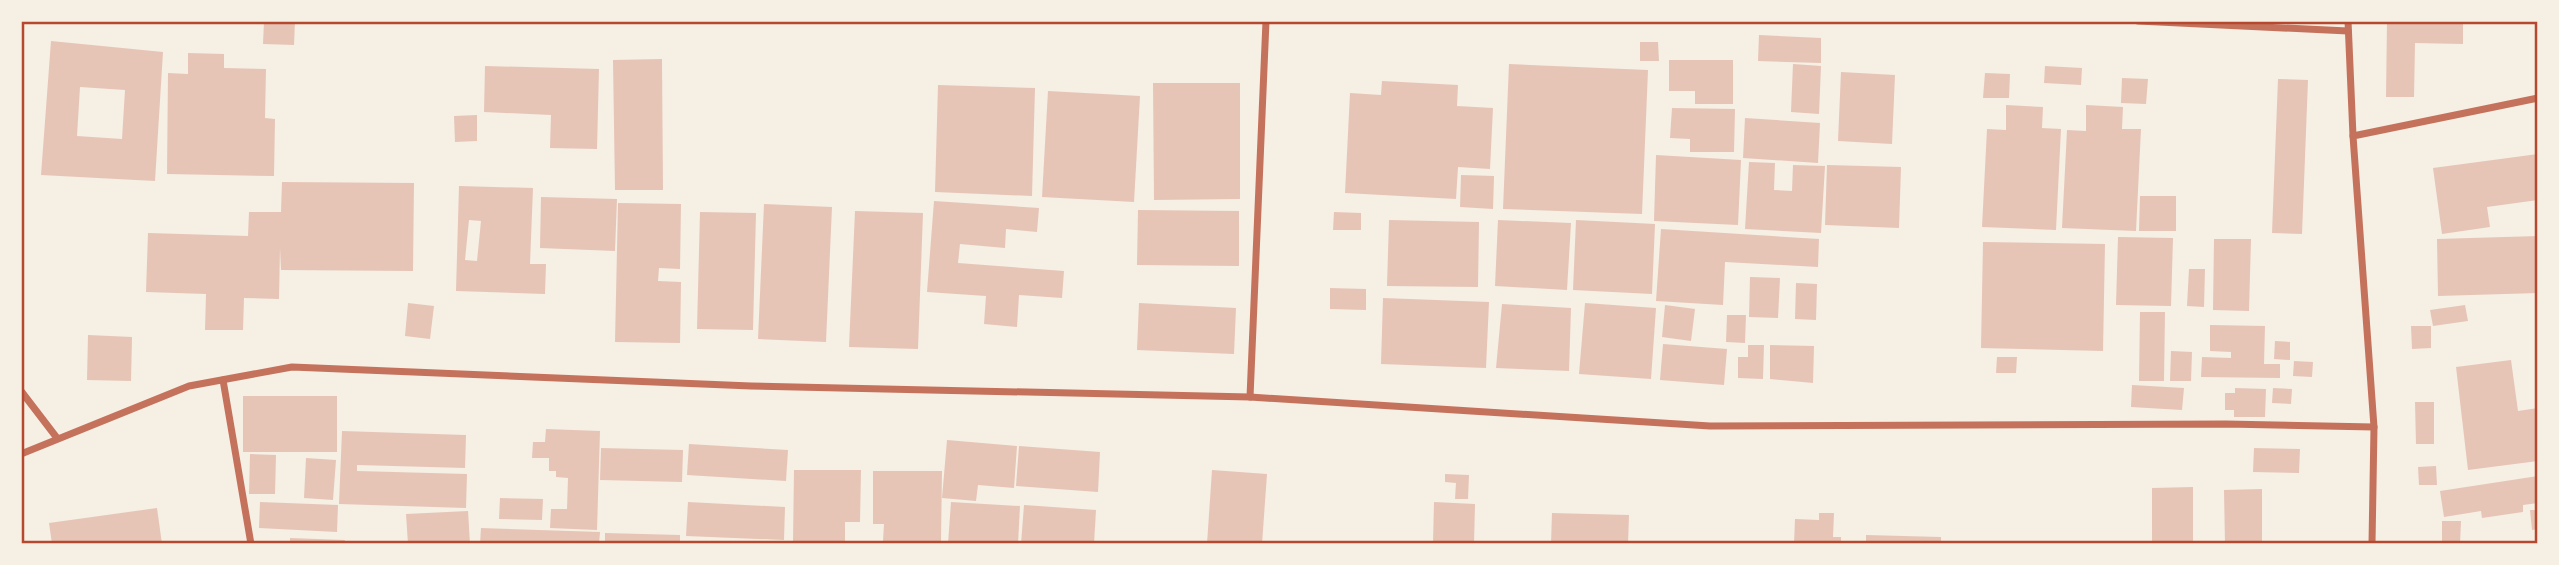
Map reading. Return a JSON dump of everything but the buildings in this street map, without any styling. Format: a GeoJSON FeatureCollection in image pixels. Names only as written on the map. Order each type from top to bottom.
{"type":"FeatureCollection","features":[{"type":"Feature","properties":{"kind":"street"},"geometry":{"type":"LineString","coordinates":[[1250,397],[1266,21]]}},
{"type":"Feature","properties":{"kind":"street"},"geometry":{"type":"LineString","coordinates":[[2138,21],[2348,30]]}},
{"type":"Feature","properties":{"kind":"street"},"geometry":{"type":"LineString","coordinates":[[2348,21],[2353,136],[2374,427],[2372,544]]}},
{"type":"Feature","properties":{"kind":"street"},"geometry":{"type":"LineString","coordinates":[[2353,136],[2538,98]]}},
{"type":"Feature","properties":{"kind":"street"},"geometry":{"type":"LineString","coordinates":[[21,454],[189,386],[292,367],[751,386],[1250,397],[1710,426],[2226,424],[2374,427]]}},
{"type":"Feature","properties":{"kind":"street"},"geometry":{"type":"LineString","coordinates":[[223,380],[251,544]]}},
{"type":"Feature","properties":{"kind":"street"},"geometry":{"type":"LineString","coordinates":[[21,391],[57,438]]}}]}
